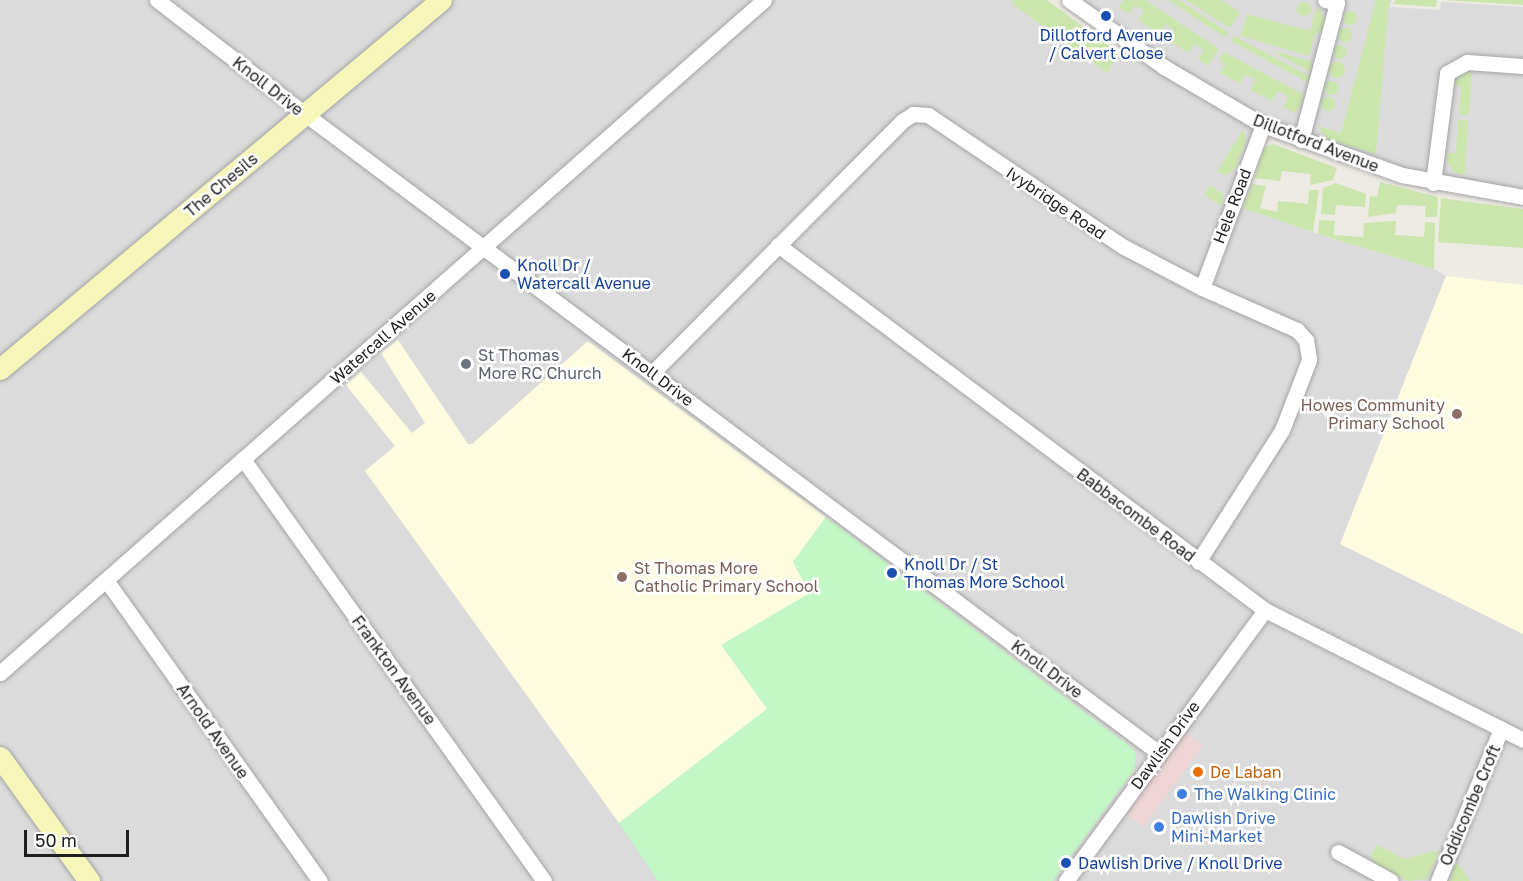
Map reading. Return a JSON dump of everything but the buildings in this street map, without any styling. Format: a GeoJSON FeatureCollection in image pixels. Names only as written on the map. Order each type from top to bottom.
{"type":"FeatureCollection","features":[{"type":"Feature","properties":{"kind":"street","name":"Knoll Drive"},"geometry":{"type":"LineString","coordinates":[[157,0],[304,114],[1160,753]]}},
{"type":"Feature","properties":{"kind":"street","name":"The Chesils"},"geometry":{"type":"LineString","coordinates":[[0,369],[441,0]]}},
{"type":"Feature","properties":{"kind":"street","name":"Watercall Avenue"},"geometry":{"type":"LineString","coordinates":[[0,673],[764,0]]}},
{"type":"Feature","properties":{"kind":"street","name":"Dillotford Avenue"},"geometry":{"type":"LineString","coordinates":[[1069,0],[1154,60],[1263,125],[1301,140],[1433,183],[1523,197]]}},
{"type":"Feature","properties":{"kind":"street"},"geometry":{"type":"LineString","coordinates":[[1301,140],[1333,1]]}},
{"type":"Feature","properties":{"kind":"street"},"geometry":{"type":"LineString","coordinates":[[1433,183],[1447,73],[1467,62],[1523,66]]}},
{"type":"Feature","properties":{"kind":"street","name":"Ivybridge Road"},"geometry":{"type":"LineString","coordinates":[[652,373],[902,121],[923,113],[938,119],[1096,231],[1202,288],[1297,330],[1310,350],[1303,378],[1282,430],[1198,562]]}},
{"type":"Feature","properties":{"kind":"street","name":"Hele Road"},"geometry":{"type":"LineString","coordinates":[[1202,288],[1263,125]]}},
{"type":"Feature","properties":{"kind":"street","name":"Babbacombe Road"},"geometry":{"type":"LineString","coordinates":[[778,245],[1264,610],[1523,740]]}},
{"type":"Feature","properties":{"kind":"street","name":"Frankton Avenue"},"geometry":{"type":"LineString","coordinates":[[243,459],[544,881]]}},
{"type":"Feature","properties":{"kind":"street","name":"Arnold Avenue"},"geometry":{"type":"LineString","coordinates":[[106,580],[320,881]]}},
{"type":"Feature","properties":{"kind":"street","name":"Dawlish Drive"},"geometry":{"type":"LineString","coordinates":[[1066,881],[1264,610]]}},
{"type":"Feature","properties":{"kind":"street","name":"Oddicombe Croft"},"geometry":{"type":"LineString","coordinates":[[1438,881],[1501,729]]}},
{"type":"Feature","properties":{"kind":"street"},"geometry":{"type":"LineString","coordinates":[[0,757],[89,881]]}},
{"type":"Feature","properties":{"kind":"street"},"geometry":{"type":"LineString","coordinates":[[1338,852],[1391,881]]}},
{"type":"Feature","properties":{"kind":"shaded area"},"geometry":{"type":"Polygon","coordinates":[[[0,0],[1014,0],[1012,3],[1107,73],[1125,42],[1069,0],[1392,0],[1390,7],[1440,10],[1441,2],[1523,7],[1523,197],[1433,183],[1264,125],[1233,203],[1318,234],[1434,269],[1446,276],[1341,544],[1523,634],[1523,881],[0,881],[0,0]]]}},
{"type":"Feature","properties":{"kind":"shaded area","name":"Howes Community Primary School"},"geometry":{"type":"Polygon","coordinates":[[[1446,276],[1523,285],[1523,634],[1340,544],[1446,276]]]}},
{"type":"Feature","properties":{"kind":"shaded area","name":"St Thomas More Catholic Primary School"},"geometry":{"type":"Polygon","coordinates":[[[398,340],[468,444],[472,444],[588,341],[826,517],[793,562],[810,593],[767,709],[619,823],[365,471],[395,446],[346,385],[361,372],[412,433],[425,423],[381,353],[398,340]]]}},
{"type":"Feature","properties":{"kind":"shaded area"},"geometry":{"type":"Polygon","coordinates":[[[1178,727],[1203,745],[1144,827],[1119,809],[1178,727]]]}},
{"type":"Feature","properties":{"kind":"green space"},"geometry":{"type":"Polygon","coordinates":[[[1014,0],[1047,0],[1119,53],[1107,73],[1011,3],[1014,0]]]}},
{"type":"Feature","properties":{"kind":"green space"},"geometry":{"type":"Polygon","coordinates":[[[1124,0],[1145,0],[1219,49],[1208,66],[1198,59],[1204,50],[1195,44],[1189,53],[1168,40],[1175,31],[1166,24],[1159,34],[1138,20],[1144,11],[1140,8],[1135,5],[1129,14],[1119,7],[1124,0]]]}},
{"type":"Feature","properties":{"kind":"green space"},"geometry":{"type":"Polygon","coordinates":[[[1168,0],[1179,0],[1228,32],[1226,38],[1168,0]]]}},
{"type":"Feature","properties":{"kind":"green space"},"geometry":{"type":"Polygon","coordinates":[[[1186,0],[1221,0],[1240,12],[1230,28],[1186,0]]]}},
{"type":"Feature","properties":{"kind":"green space"},"geometry":{"type":"Polygon","coordinates":[[[1376,0],[1389,0],[1376,154],[1328,139],[1317,126],[1341,133],[1376,0]]]}},
{"type":"Feature","properties":{"kind":"green space"},"geometry":{"type":"Polygon","coordinates":[[[1396,0],[1437,0],[1436,7],[1392,4],[1396,0]]]}},
{"type":"Feature","properties":{"kind":"green space"},"geometry":{"type":"Polygon","coordinates":[[[1444,0],[1523,0],[1523,5],[1444,0]]]}},
{"type":"Feature","properties":{"kind":"green space"},"geometry":{"type":"Polygon","coordinates":[[[1304,2],[1309,4],[1311,9],[1309,14],[1304,16],[1299,14],[1297,9],[1299,4],[1304,2]]]}},
{"type":"Feature","properties":{"kind":"green space"},"geometry":{"type":"Polygon","coordinates":[[[1317,6],[1326,21],[1322,34],[1315,33],[1309,56],[1241,36],[1247,14],[1310,31],[1317,6]]]}},
{"type":"Feature","properties":{"kind":"green space"},"geometry":{"type":"Polygon","coordinates":[[[1347,11],[1353,11],[1357,18],[1353,25],[1347,25],[1343,21],[1343,15],[1347,11]]]}},
{"type":"Feature","properties":{"kind":"green space"},"geometry":{"type":"Polygon","coordinates":[[[1342,28],[1348,28],[1352,35],[1348,42],[1342,42],[1338,38],[1338,32],[1342,28]]]}},
{"type":"Feature","properties":{"kind":"green space"},"geometry":{"type":"Polygon","coordinates":[[[1234,36],[1310,76],[1307,82],[1231,41],[1234,36]]]}},
{"type":"Feature","properties":{"kind":"green space"},"geometry":{"type":"Polygon","coordinates":[[[1337,45],[1343,45],[1347,52],[1343,59],[1337,59],[1333,55],[1333,49],[1337,45]]]}},
{"type":"Feature","properties":{"kind":"green space"},"geometry":{"type":"Polygon","coordinates":[[[1271,50],[1314,62],[1311,73],[1271,50]]]}},
{"type":"Feature","properties":{"kind":"green space"},"geometry":{"type":"Polygon","coordinates":[[[1224,52],[1303,94],[1301,105],[1294,113],[1283,107],[1288,97],[1278,91],[1272,101],[1250,90],[1256,80],[1246,74],[1240,84],[1220,73],[1225,64],[1219,60],[1224,52]]]}},
{"type":"Feature","properties":{"kind":"green space"},"geometry":{"type":"Polygon","coordinates":[[[1337,62],[1345,70],[1337,78],[1329,70],[1337,62]]]}},
{"type":"Feature","properties":{"kind":"green space"},"geometry":{"type":"Polygon","coordinates":[[[1465,71],[1472,71],[1469,115],[1459,115],[1461,86],[1452,85],[1455,76],[1465,71]]]}},
{"type":"Feature","properties":{"kind":"green space"},"geometry":{"type":"Polygon","coordinates":[[[1329,81],[1335,81],[1339,88],[1335,95],[1329,95],[1325,91],[1325,85],[1329,81]]]}},
{"type":"Feature","properties":{"kind":"green space"},"geometry":{"type":"Polygon","coordinates":[[[1325,97],[1331,97],[1335,104],[1331,111],[1325,111],[1321,107],[1321,101],[1325,97]]]}},
{"type":"Feature","properties":{"kind":"green space"},"geometry":{"type":"Polygon","coordinates":[[[1458,120],[1468,120],[1465,175],[1454,172],[1447,161],[1447,153],[1456,153],[1458,120]]]}},
{"type":"Feature","properties":{"kind":"green space"},"geometry":{"type":"Polygon","coordinates":[[[1243,129],[1246,140],[1235,169],[1226,175],[1217,172],[1243,129]]]}},
{"type":"Feature","properties":{"kind":"green space"},"geometry":{"type":"Polygon","coordinates":[[[1273,144],[1337,168],[1333,180],[1310,185],[1311,174],[1282,171],[1280,181],[1254,178],[1264,148],[1273,144]]]}},
{"type":"Feature","properties":{"kind":"green space"},"geometry":{"type":"Polygon","coordinates":[[[1380,182],[1438,197],[1437,217],[1425,217],[1426,206],[1397,205],[1396,213],[1368,217],[1370,196],[1377,197],[1380,182]]]}},
{"type":"Feature","properties":{"kind":"green space"},"geometry":{"type":"Polygon","coordinates":[[[1336,183],[1366,194],[1365,207],[1336,205],[1335,215],[1321,214],[1323,188],[1336,183]]]}},
{"type":"Feature","properties":{"kind":"green space"},"geometry":{"type":"Polygon","coordinates":[[[1252,184],[1266,186],[1260,208],[1277,212],[1278,201],[1308,204],[1309,190],[1319,190],[1313,232],[1243,208],[1252,184]]]}},
{"type":"Feature","properties":{"kind":"green space"},"geometry":{"type":"Polygon","coordinates":[[[1210,185],[1223,194],[1222,206],[1204,195],[1210,185]]]}},
{"type":"Feature","properties":{"kind":"green space"},"geometry":{"type":"Polygon","coordinates":[[[1441,198],[1523,209],[1523,248],[1438,242],[1441,198]]]}},
{"type":"Feature","properties":{"kind":"green space"},"geometry":{"type":"Polygon","coordinates":[[[1319,220],[1335,221],[1334,235],[1363,237],[1364,223],[1396,221],[1395,235],[1424,237],[1425,222],[1435,223],[1434,269],[1318,234],[1319,220]]]}},
{"type":"Feature","properties":{"kind":"green space"},"geometry":{"type":"Polygon","coordinates":[[[826,517],[1132,748],[1136,755],[1134,770],[1053,881],[658,881],[619,823],[767,709],[721,645],[810,593],[793,562],[826,517]]]}},
{"type":"Feature","properties":{"kind":"green space"},"geometry":{"type":"Polygon","coordinates":[[[1377,845],[1404,859],[1440,850],[1427,879],[1408,881],[1374,863],[1371,856],[1377,845]]]}},
{"type":"Feature","properties":{"kind":"green space"},"geometry":{"type":"Polygon","coordinates":[[[1457,862],[1470,881],[1449,881],[1457,862]]]}},
{"type":"Feature","properties":{"kind":"place","name":"Dillotford Avenue / Calvert Close"},"geometry":{"type":"Point","coordinates":[1106,16]}},
{"type":"Feature","properties":{"kind":"place","name":"Knoll Dr / Watercall Avenue"},"geometry":{"type":"Point","coordinates":[505,274]}},
{"type":"Feature","properties":{"kind":"place","name":"St Thomas More RC Church"},"geometry":{"type":"Point","coordinates":[466,364]}},
{"type":"Feature","properties":{"kind":"place","name":"Howes Community Primary School"},"geometry":{"type":"Point","coordinates":[1457,414]}},
{"type":"Feature","properties":{"kind":"place","name":"Knoll Dr / St Thomas More School"},"geometry":{"type":"Point","coordinates":[892,573]}},
{"type":"Feature","properties":{"kind":"place","name":"St Thomas More Catholic Primary School"},"geometry":{"type":"Point","coordinates":[622,577]}},
{"type":"Feature","properties":{"kind":"place","name":"De Laban"},"geometry":{"type":"Point","coordinates":[1198,772]}},
{"type":"Feature","properties":{"kind":"place","name":"The Walking Clinic"},"geometry":{"type":"Point","coordinates":[1182,794]}},
{"type":"Feature","properties":{"kind":"place","name":"Dawlish Drive Mini-Market"},"geometry":{"type":"Point","coordinates":[1159,827]}},
{"type":"Feature","properties":{"kind":"place","name":"Dawlish Drive / Knoll Drive"},"geometry":{"type":"Point","coordinates":[1066,863]}}]}
